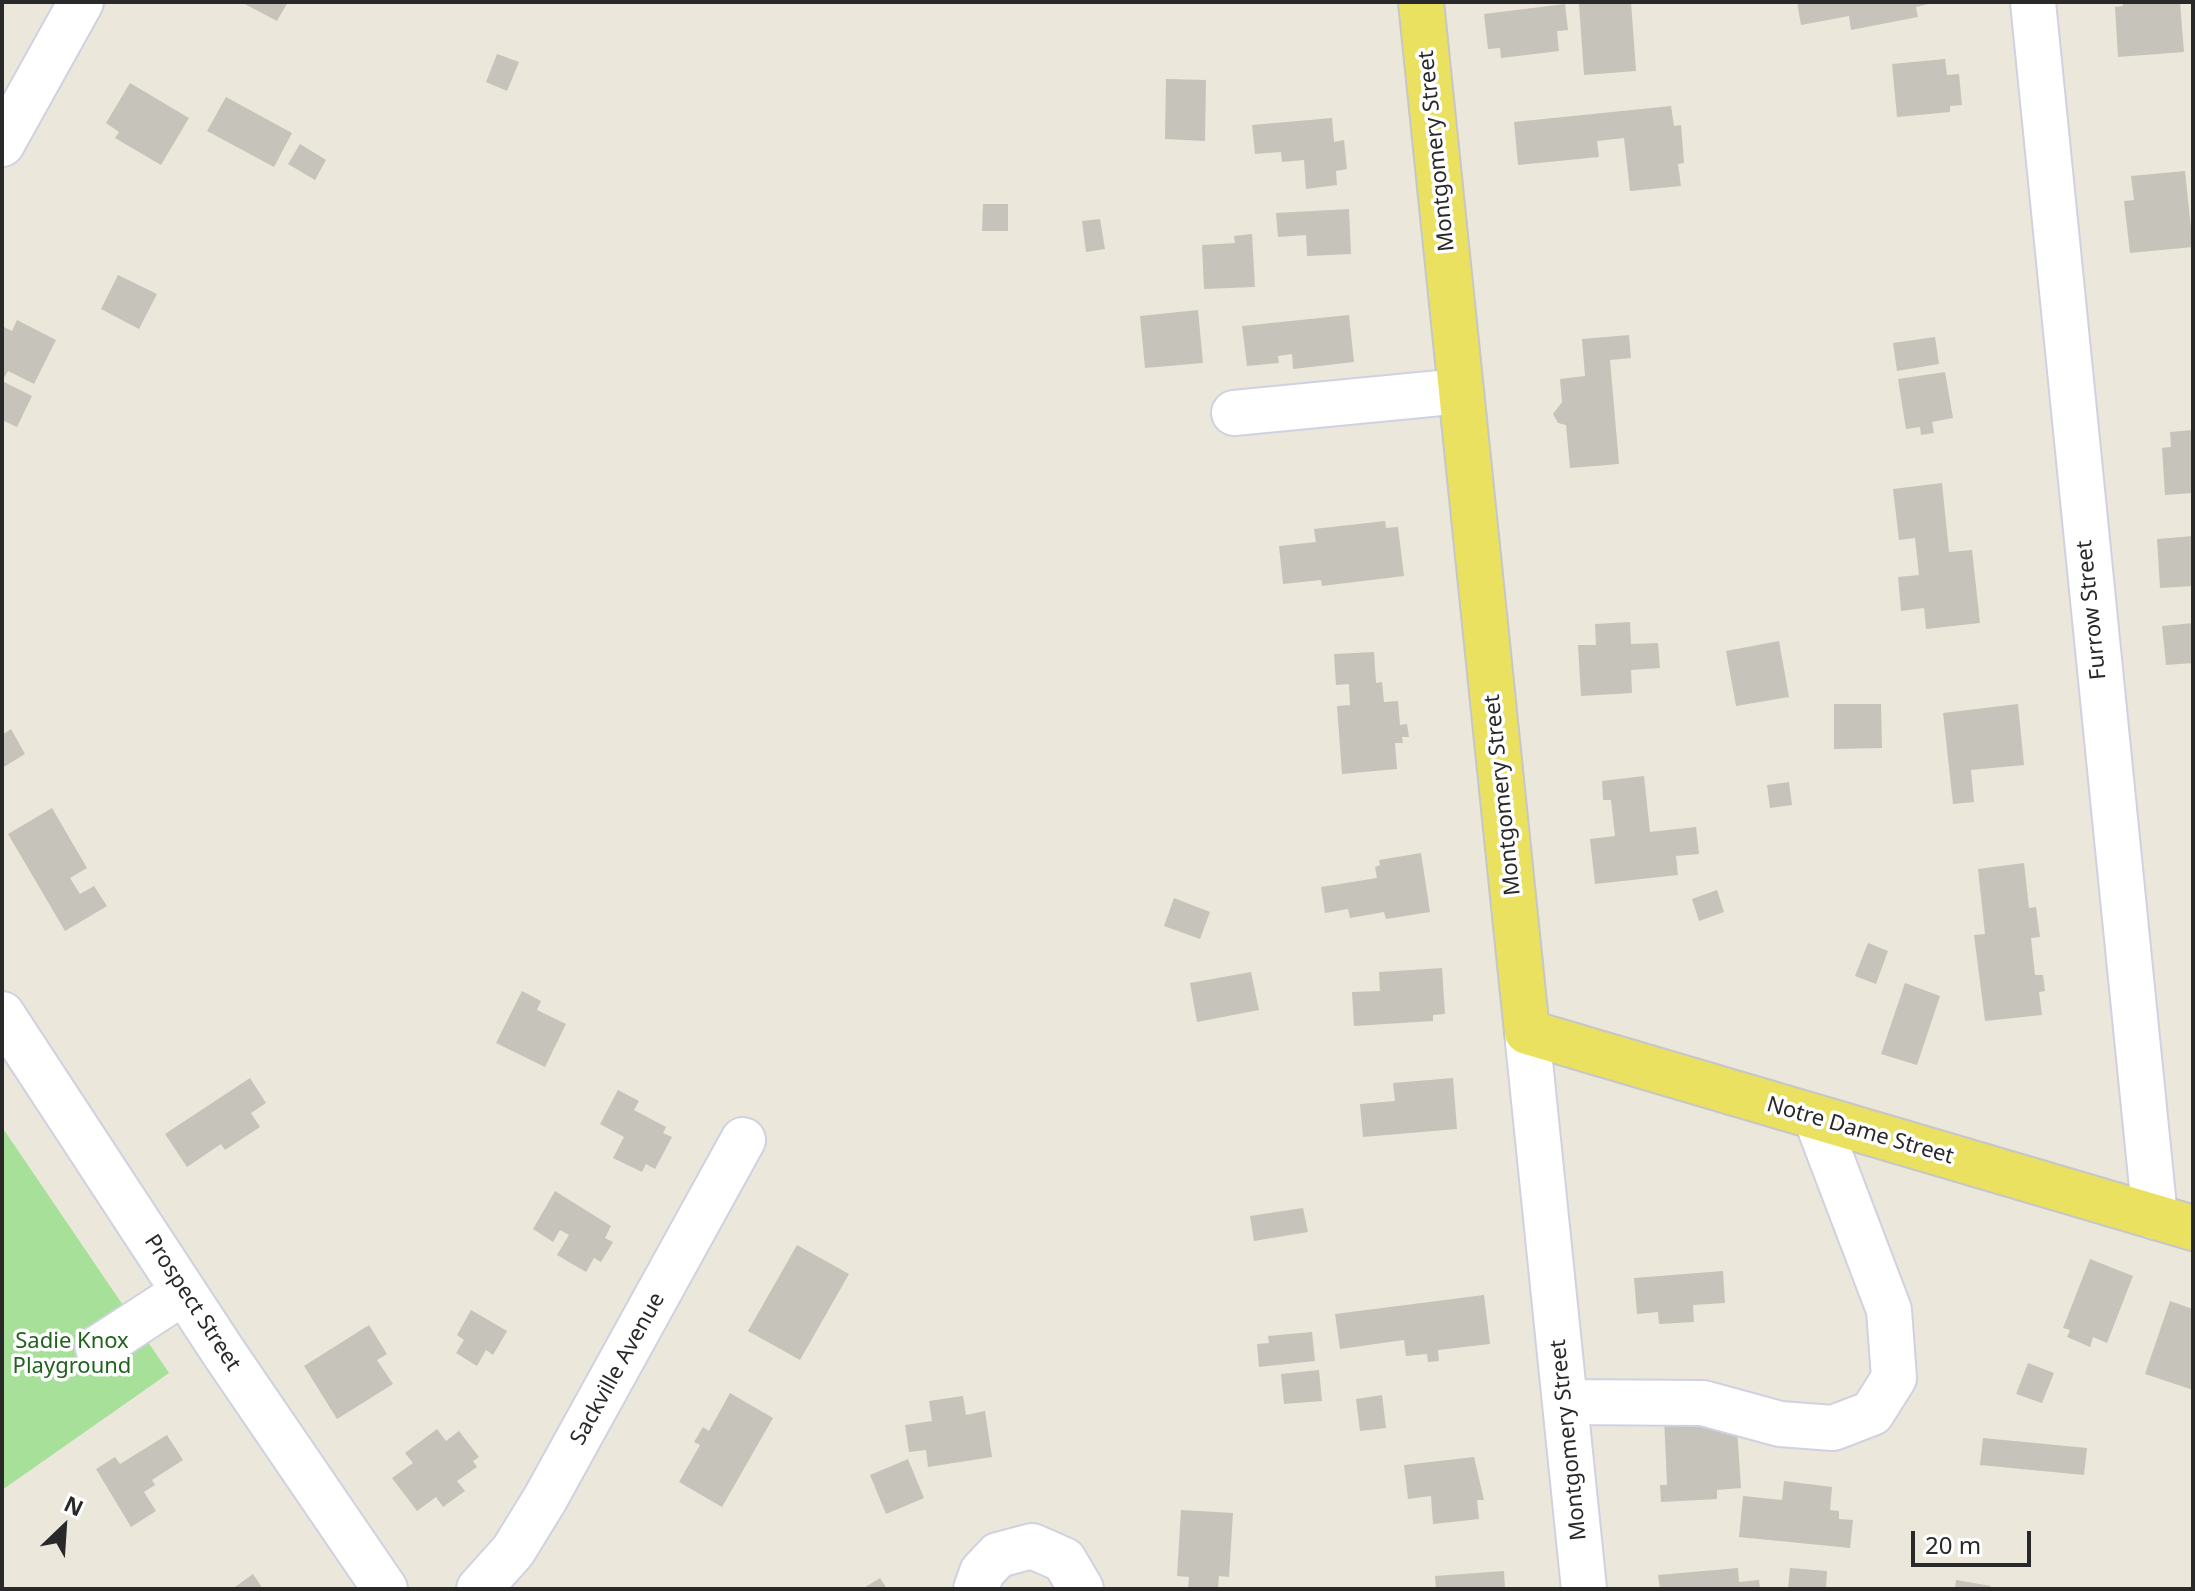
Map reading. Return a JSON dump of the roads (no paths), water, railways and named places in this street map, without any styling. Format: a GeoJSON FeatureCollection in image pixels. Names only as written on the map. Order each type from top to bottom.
{"type":"FeatureCollection","features":[{"type":"Feature","properties":{"kind":"main road","name":"Montgomery Street"},"geometry":{"type":"LineString","coordinates":[[1421,2],[1527,1032]]}},
{"type":"Feature","properties":{"kind":"main road","name":"Notre Dame Street"},"geometry":{"type":"LineString","coordinates":[[1527,1032],[2174,1222]]}},
{"type":"Feature","properties":{"kind":"street"},"geometry":{"type":"LineString","coordinates":[[2,144],[81,2]]}},
{"type":"Feature","properties":{"kind":"street","name":"Furrow Street"},"geometry":{"type":"LineString","coordinates":[[2033,2],[2174,1222]]}},
{"type":"Feature","properties":{"kind":"street"},"geometry":{"type":"LineString","coordinates":[[1234,413],[1461,391]]}},
{"type":"Feature","properties":{"kind":"street","name":"Montgomery Street"},"geometry":{"type":"LineString","coordinates":[[1527,1032],[1584,1589]]}},
{"type":"Feature","properties":{"kind":"street","name":"Prospect Street"},"geometry":{"type":"LineString","coordinates":[[9,1040],[385,1589]]}},
{"type":"Feature","properties":{"kind":"street"},"geometry":{"type":"LineString","coordinates":[[1565,1402],[1703,1403],[1780,1424],[1833,1428],[1872,1413],[1894,1378],[1889,1310],[1816,1118]]}},
{"type":"Feature","properties":{"kind":"street","name":"Sackville Avenue"},"geometry":{"type":"LineString","coordinates":[[479,1589],[513,1551],[545,1499],[743,1140]]}},
{"type":"Feature","properties":{"kind":"street"},"geometry":{"type":"LineString","coordinates":[[98,1348],[184,1292]]}},
{"type":"Feature","properties":{"kind":"street"},"geometry":{"type":"LineString","coordinates":[[976,1589],[982,1572],[998,1555],[1032,1546],[1064,1560],[1081,1589]]}},
{"type":"Feature","properties":{"kind":"park label","name":"Sadie Knox Playground"},"geometry":{"type":"Point","coordinates":[72,1354]}}]}
